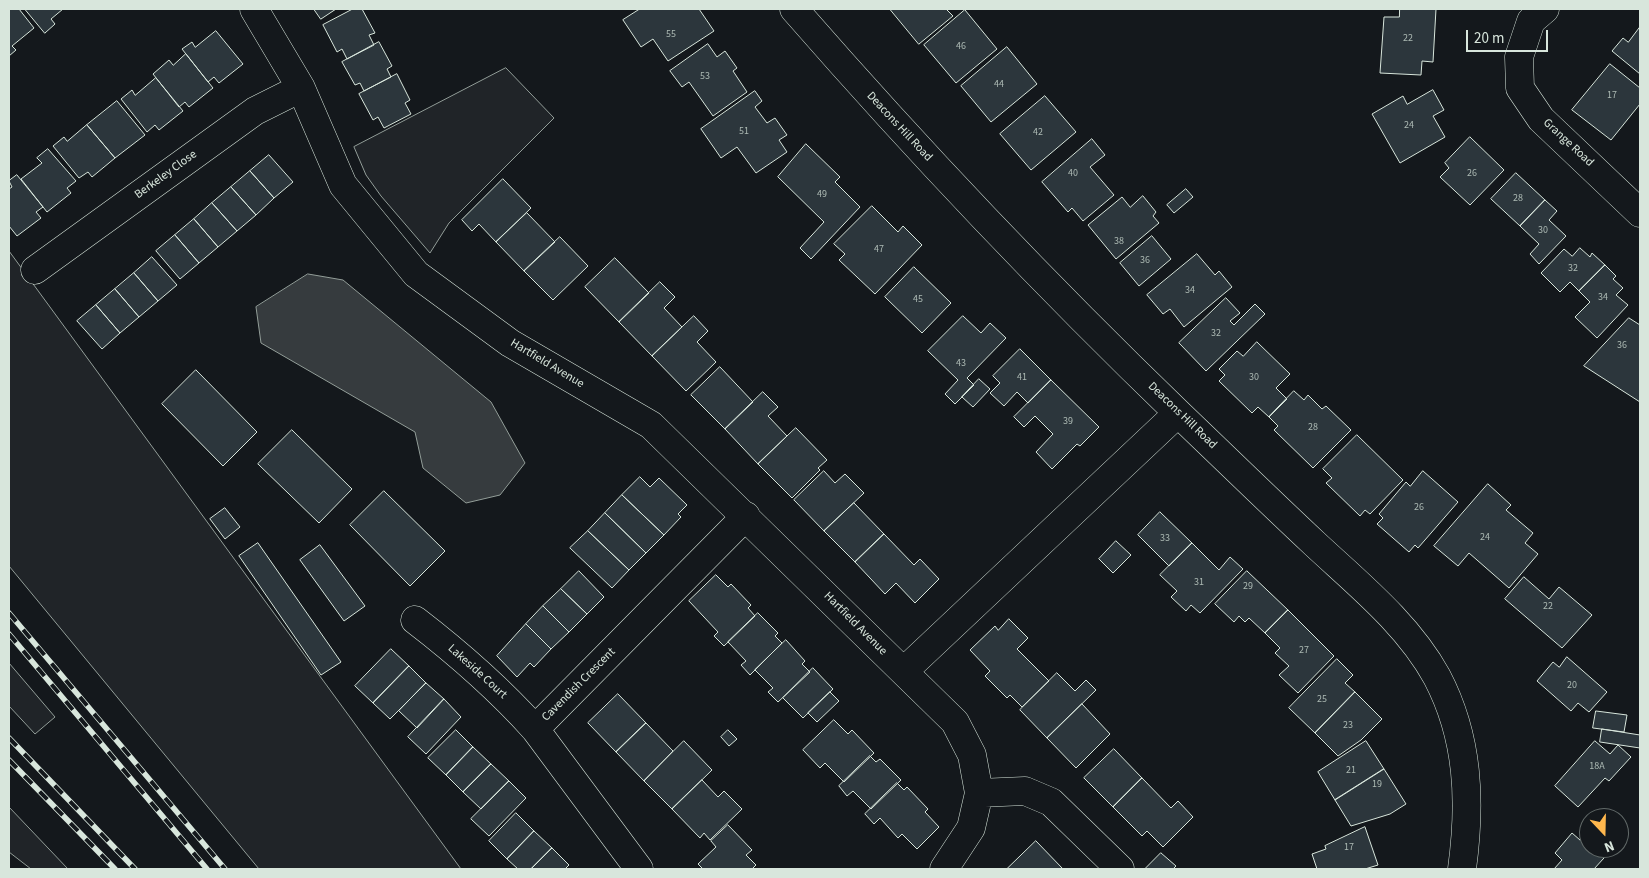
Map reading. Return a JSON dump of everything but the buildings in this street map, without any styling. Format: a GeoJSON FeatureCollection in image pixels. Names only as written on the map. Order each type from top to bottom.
{"type":"FeatureCollection","features":[{"type":"Feature","properties":{"kind":"street","name":"Hartfield Avenue"},"geometry":{"type":"LineString","coordinates":[[254,9],[301,88],[343,185],[416,274],[510,342],[651,425],[955,722],[972,755],[979,793]]}},
{"type":"Feature","properties":{"kind":"street","name":"Deacons Hill Road"},"geometry":{"type":"LineString","coordinates":[[794,9],[884,112],[1067,304],[1178,413],[1376,601],[1417,647],[1436,675],[1454,712],[1466,763],[1467,833],[1462,869]]}},
{"type":"Feature","properties":{"kind":"street","name":"Grange Road"},"geometry":{"type":"LineString","coordinates":[[1545,9],[1531,21],[1519,57],[1520,88],[1541,119],[1640,212]]}},
{"type":"Feature","properties":{"kind":"street","name":"Berkeley Close"},"geometry":{"type":"LineString","coordinates":[[35,270],[255,111],[301,88]]}},
{"type":"Feature","properties":{"kind":"street"},"geometry":{"type":"LineString","coordinates":[[904,671],[1178,413]]}},
{"type":"Feature","properties":{"kind":"street","name":"Cavendish Crescent"},"geometry":{"type":"LineString","coordinates":[[640,869],[534,729],[746,516]]}},
{"type":"Feature","properties":{"kind":"street","name":"Lakeside Court"},"geometry":{"type":"LineString","coordinates":[[415,620],[466,660],[507,698],[534,729]]}},
{"type":"Feature","properties":{"kind":"street"},"geometry":{"type":"LineString","coordinates":[[944,869],[971,828],[979,793],[1025,791],[1051,802],[1120,869]]}},
{"type":"Feature","properties":{"kind":"shaded area"},"geometry":{"type":"Polygon","coordinates":[[[506,68],[554,118],[449,223],[430,253],[381,196],[366,175],[354,147],[506,68]]]}},
{"type":"Feature","properties":{"kind":"shaded area"},"geometry":{"type":"Polygon","coordinates":[[[9,251],[461,869],[259,869],[9,566],[9,251]]]}},
{"type":"Feature","properties":{"kind":"shaded area"},"geometry":{"type":"Polygon","coordinates":[[[308,274],[343,280],[491,402],[525,463],[500,495],[466,503],[423,468],[415,432],[261,343],[256,307],[308,274]]]}},
{"type":"Feature","properties":{"kind":"shaded area"},"geometry":{"type":"Polygon","coordinates":[[[9,663],[55,717],[35,734],[9,706],[9,663]]]}},
{"type":"Feature","properties":{"kind":"shaded area"},"geometry":{"type":"Polygon","coordinates":[[[9,807],[68,869],[31,869],[9,852],[9,807]]]}},
{"type":"Feature","properties":{"kind":"railway"},"geometry":{"type":"LineString","coordinates":[[9,613],[225,869]]}},
{"type":"Feature","properties":{"kind":"railway"},"geometry":{"type":"LineString","coordinates":[[9,634],[207,869]]}},
{"type":"Feature","properties":{"kind":"railway"},"geometry":{"type":"LineString","coordinates":[[9,738],[135,869]]}},
{"type":"Feature","properties":{"kind":"railway"},"geometry":{"type":"LineString","coordinates":[[9,760],[115,869]]}}]}
